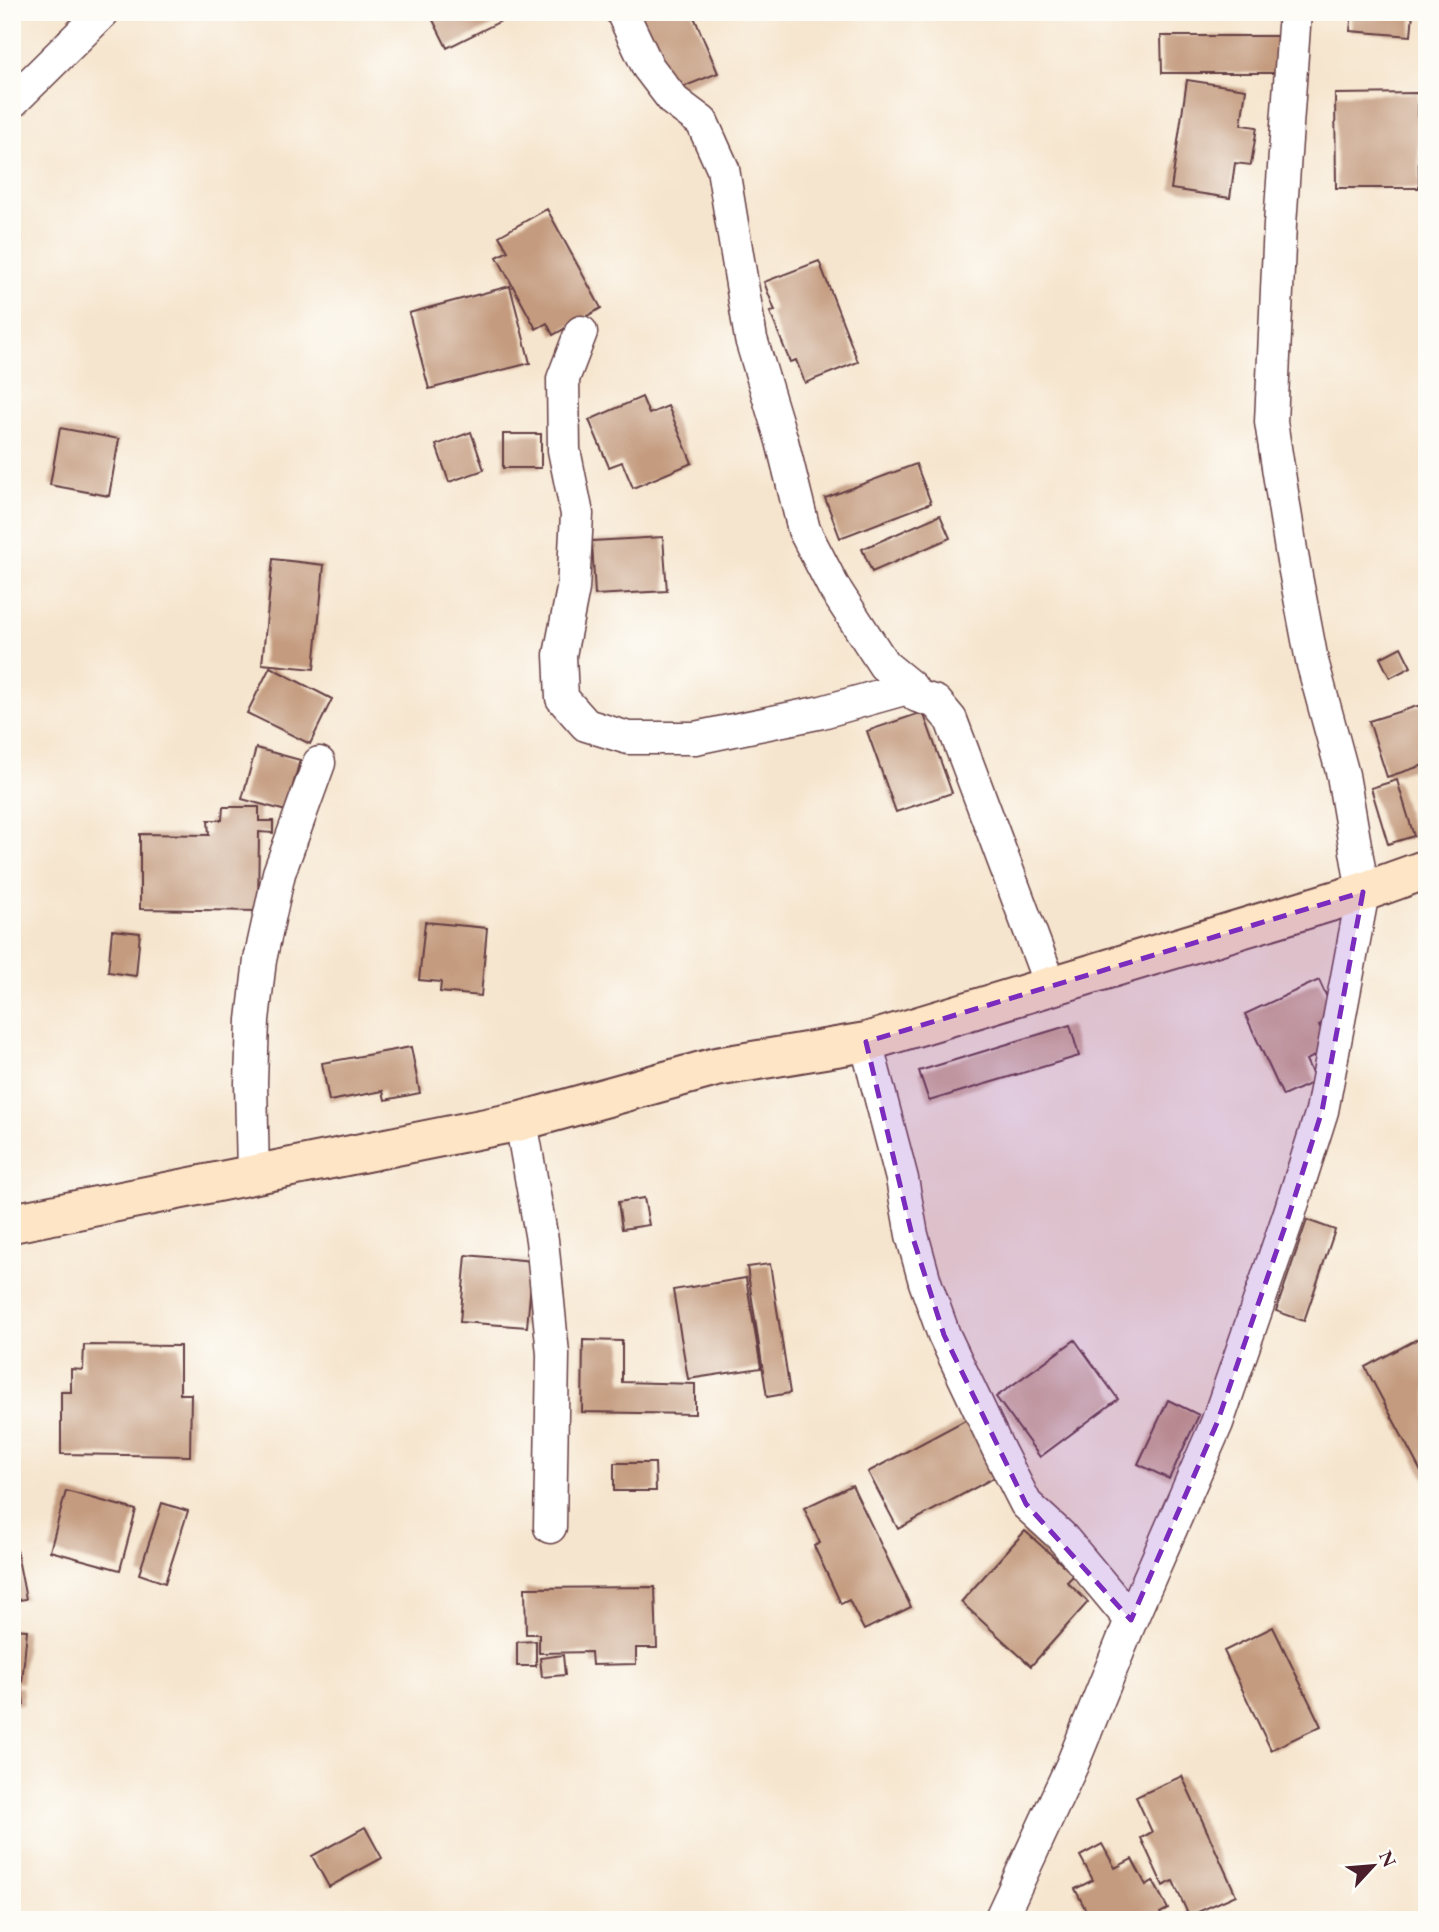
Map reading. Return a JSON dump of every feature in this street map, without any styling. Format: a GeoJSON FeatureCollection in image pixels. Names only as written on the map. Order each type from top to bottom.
{"type":"FeatureCollection","features":[{"type":"Feature","properties":{"kind":"main road"},"geometry":{"type":"LineString","coordinates":[[12,1223],[521,1121],[716,1068],[866,1042],[1363,892],[1427,869]]}},
{"type":"Feature","properties":{"kind":"street"},"geometry":{"type":"LineString","coordinates":[[12,102],[103,12]]}},
{"type":"Feature","properties":{"kind":"street"},"geometry":{"type":"LineString","coordinates":[[622,12],[648,67],[674,101],[702,122],[723,169],[751,340],[782,441],[804,530],[833,586],[884,665],[911,687],[917,696],[936,702],[951,720],[1051,987]]}},
{"type":"Feature","properties":{"kind":"street"},"geometry":{"type":"LineString","coordinates":[[1000,1920],[1072,1765],[1131,1620],[1217,1423],[1322,1111],[1363,892],[1343,775],[1312,661],[1271,422],[1280,224],[1295,12]]}},
{"type":"Feature","properties":{"kind":"street"},"geometry":{"type":"LineString","coordinates":[[582,332],[563,379],[564,450],[577,514],[573,589],[560,655],[562,698],[586,725],[628,738],[695,738],[822,712],[911,687]]}},
{"type":"Feature","properties":{"kind":"street"},"geometry":{"type":"LineString","coordinates":[[253,1175],[252,1032],[260,960],[279,873],[319,763]]}},
{"type":"Feature","properties":{"kind":"street"},"geometry":{"type":"LineString","coordinates":[[866,1042],[902,1179],[912,1235],[944,1335],[1026,1504],[1061,1536],[1131,1620]]}},
{"type":"Feature","properties":{"kind":"street"},"geometry":{"type":"LineString","coordinates":[[521,1121],[542,1240],[552,1354],[550,1527]]}},
{"type":"Feature","properties":{"kind":"highlighted area"},"geometry":{"type":"Polygon","coordinates":[[[1363,892],[1322,1111],[1289,1215],[1217,1423],[1131,1620],[1026,1504],[944,1335],[912,1235],[866,1042],[1363,892]]]}},
{"type":"Feature","properties":{"kind":"building"},"geometry":{"type":"Polygon","coordinates":[[[429,12],[519,12],[447,48],[429,12]]]}},
{"type":"Feature","properties":{"kind":"building"},"geometry":{"type":"Polygon","coordinates":[[[640,12],[692,12],[718,73],[673,91],[640,12]]]}},
{"type":"Feature","properties":{"kind":"building"},"geometry":{"type":"Polygon","coordinates":[[[1352,12],[1413,12],[1411,36],[1350,31],[1352,12]]]}},
{"type":"Feature","properties":{"kind":"building"},"geometry":{"type":"Polygon","coordinates":[[[1161,36],[1277,36],[1278,73],[1162,73],[1161,36]]]}},
{"type":"Feature","properties":{"kind":"building"},"geometry":{"type":"Polygon","coordinates":[[[1187,80],[1246,89],[1241,125],[1257,127],[1251,165],[1235,163],[1230,198],[1171,189],[1187,80]]]}},
{"type":"Feature","properties":{"kind":"building"},"geometry":{"type":"Polygon","coordinates":[[[1418,93],[1419,188],[1336,188],[1335,94],[1418,93]]]}},
{"type":"Feature","properties":{"kind":"building"},"geometry":{"type":"Polygon","coordinates":[[[547,209],[601,308],[553,335],[547,323],[536,329],[497,257],[508,251],[499,236],[547,209]]]}},
{"type":"Feature","properties":{"kind":"building"},"geometry":{"type":"Polygon","coordinates":[[[819,261],[858,362],[805,383],[796,360],[790,362],[770,312],[775,311],[764,282],[819,261]]]}},
{"type":"Feature","properties":{"kind":"building"},"geometry":{"type":"Polygon","coordinates":[[[510,286],[530,363],[429,389],[409,313],[510,286]]]}},
{"type":"Feature","properties":{"kind":"building"},"geometry":{"type":"Polygon","coordinates":[[[642,397],[649,414],[668,406],[692,463],[633,488],[622,462],[609,467],[589,420],[642,397]]]}},
{"type":"Feature","properties":{"kind":"building"},"geometry":{"type":"Polygon","coordinates":[[[60,428],[119,439],[109,496],[50,485],[60,428]]]}},
{"type":"Feature","properties":{"kind":"building"},"geometry":{"type":"Polygon","coordinates":[[[471,432],[484,470],[449,482],[436,445],[471,432]]]}},
{"type":"Feature","properties":{"kind":"building"},"geometry":{"type":"Polygon","coordinates":[[[503,434],[541,434],[541,468],[503,468],[503,434]]]}},
{"type":"Feature","properties":{"kind":"building"},"geometry":{"type":"Polygon","coordinates":[[[916,464],[931,503],[840,538],[825,498],[916,464]]]}},
{"type":"Feature","properties":{"kind":"building"},"geometry":{"type":"Polygon","coordinates":[[[940,515],[950,538],[872,572],[862,549],[940,515]]]}},
{"type":"Feature","properties":{"kind":"building"},"geometry":{"type":"Polygon","coordinates":[[[663,537],[667,591],[595,595],[592,541],[663,537]]]}},
{"type":"Feature","properties":{"kind":"building"},"geometry":{"type":"Polygon","coordinates":[[[273,559],[324,565],[314,669],[262,664],[273,559]]]}},
{"type":"Feature","properties":{"kind":"building"},"geometry":{"type":"Polygon","coordinates":[[[1401,647],[1411,667],[1390,678],[1380,658],[1401,647]]]}},
{"type":"Feature","properties":{"kind":"building"},"geometry":{"type":"Polygon","coordinates":[[[270,667],[332,699],[310,744],[247,713],[270,667]]]}},
{"type":"Feature","properties":{"kind":"building"},"geometry":{"type":"Polygon","coordinates":[[[1427,703],[1427,764],[1387,777],[1369,721],[1427,703]]]}},
{"type":"Feature","properties":{"kind":"building"},"geometry":{"type":"Polygon","coordinates":[[[923,712],[952,793],[896,812],[867,731],[923,712]]]}},
{"type":"Feature","properties":{"kind":"building"},"geometry":{"type":"Polygon","coordinates":[[[256,748],[300,760],[286,811],[242,799],[256,748]]]}},
{"type":"Feature","properties":{"kind":"building"},"geometry":{"type":"Polygon","coordinates":[[[1397,780],[1414,836],[1388,844],[1371,788],[1397,780]]]}},
{"type":"Feature","properties":{"kind":"building"},"geometry":{"type":"Polygon","coordinates":[[[223,807],[259,807],[259,821],[273,821],[273,833],[259,832],[258,911],[140,909],[140,834],[209,835],[208,820],[222,820],[223,807]]]}},
{"type":"Feature","properties":{"kind":"building"},"geometry":{"type":"Polygon","coordinates":[[[425,922],[487,928],[481,996],[440,992],[441,982],[419,980],[425,922]]]}},
{"type":"Feature","properties":{"kind":"building"},"geometry":{"type":"Polygon","coordinates":[[[112,930],[140,933],[136,976],[108,972],[112,930]]]}},
{"type":"Feature","properties":{"kind":"building"},"geometry":{"type":"Polygon","coordinates":[[[1319,980],[1336,1017],[1319,1025],[1330,1049],[1306,1060],[1316,1081],[1283,1096],[1245,1014],[1319,980]]]}},
{"type":"Feature","properties":{"kind":"building"},"geometry":{"type":"Polygon","coordinates":[[[1070,1025],[1079,1056],[929,1101],[919,1071],[1070,1025]]]}},
{"type":"Feature","properties":{"kind":"building"},"geometry":{"type":"Polygon","coordinates":[[[411,1047],[420,1093],[385,1100],[383,1091],[329,1101],[322,1063],[411,1047]]]}},
{"type":"Feature","properties":{"kind":"building"},"geometry":{"type":"Polygon","coordinates":[[[644,1198],[649,1225],[622,1229],[618,1202],[644,1198]]]}},
{"type":"Feature","properties":{"kind":"building"},"geometry":{"type":"Polygon","coordinates":[[[1307,1220],[1335,1230],[1304,1321],[1276,1311],[1307,1220]]]}},
{"type":"Feature","properties":{"kind":"building"},"geometry":{"type":"Polygon","coordinates":[[[466,1255],[533,1261],[527,1327],[460,1322],[466,1255]]]}},
{"type":"Feature","properties":{"kind":"building"},"geometry":{"type":"Polygon","coordinates":[[[770,1264],[790,1393],[767,1397],[747,1267],[770,1264]]]}},
{"type":"Feature","properties":{"kind":"building"},"geometry":{"type":"Polygon","coordinates":[[[746,1278],[761,1368],[688,1379],[673,1290],[746,1278]]]}},
{"type":"Feature","properties":{"kind":"building"},"geometry":{"type":"Polygon","coordinates":[[[1427,1334],[1427,1483],[1365,1367],[1427,1334]]]}},
{"type":"Feature","properties":{"kind":"building"},"geometry":{"type":"Polygon","coordinates":[[[583,1340],[622,1341],[622,1382],[695,1384],[695,1414],[582,1412],[583,1340]]]}},
{"type":"Feature","properties":{"kind":"building"},"geometry":{"type":"Polygon","coordinates":[[[1075,1340],[1118,1399],[1040,1457],[996,1397],[1075,1340]]]}},
{"type":"Feature","properties":{"kind":"building"},"geometry":{"type":"Polygon","coordinates":[[[84,1345],[180,1346],[180,1394],[191,1394],[190,1456],[61,1454],[61,1392],[71,1392],[71,1369],[83,1370],[84,1345]]]}},
{"type":"Feature","properties":{"kind":"building"},"geometry":{"type":"Polygon","coordinates":[[[1168,1400],[1199,1415],[1169,1479],[1138,1464],[1168,1400]]]}},
{"type":"Feature","properties":{"kind":"building"},"geometry":{"type":"Polygon","coordinates":[[[969,1418],[999,1475],[898,1529],[868,1472],[969,1418]]]}},
{"type":"Feature","properties":{"kind":"building"},"geometry":{"type":"Polygon","coordinates":[[[614,1463],[655,1463],[656,1491],[614,1491],[614,1463]]]}},
{"type":"Feature","properties":{"kind":"building"},"geometry":{"type":"Polygon","coordinates":[[[852,1485],[911,1607],[864,1630],[849,1600],[841,1604],[814,1546],[820,1543],[804,1508],[852,1485]]]}},
{"type":"Feature","properties":{"kind":"building"},"geometry":{"type":"Polygon","coordinates":[[[66,1491],[136,1510],[120,1570],[50,1551],[66,1491]]]}},
{"type":"Feature","properties":{"kind":"building"},"geometry":{"type":"Polygon","coordinates":[[[162,1503],[188,1511],[165,1583],[139,1574],[162,1503]]]}},
{"type":"Feature","properties":{"kind":"building"},"geometry":{"type":"Polygon","coordinates":[[[1025,1531],[1074,1575],[1067,1582],[1088,1602],[1031,1666],[961,1602],[1025,1531]]]}},
{"type":"Feature","properties":{"kind":"building"},"geometry":{"type":"Polygon","coordinates":[[[12,1543],[15,1543],[26,1599],[12,1601],[12,1543]]]}},
{"type":"Feature","properties":{"kind":"building"},"geometry":{"type":"Polygon","coordinates":[[[655,1587],[657,1648],[636,1648],[636,1664],[592,1665],[591,1652],[539,1653],[539,1634],[526,1634],[525,1588],[655,1587]]]}},
{"type":"Feature","properties":{"kind":"building"},"geometry":{"type":"Polygon","coordinates":[[[1273,1627],[1321,1726],[1271,1750],[1224,1651],[1273,1627]]]}},
{"type":"Feature","properties":{"kind":"building"},"geometry":{"type":"Polygon","coordinates":[[[12,1629],[27,1630],[22,1683],[12,1682],[12,1629]]]}},
{"type":"Feature","properties":{"kind":"building"},"geometry":{"type":"Polygon","coordinates":[[[536,1641],[536,1666],[517,1666],[517,1642],[536,1641]]]}},
{"type":"Feature","properties":{"kind":"building"},"geometry":{"type":"Polygon","coordinates":[[[563,1655],[565,1675],[542,1677],[540,1658],[563,1655]]]}},
{"type":"Feature","properties":{"kind":"building"},"geometry":{"type":"Polygon","coordinates":[[[12,1687],[22,1687],[24,1705],[12,1705],[12,1687]]]}},
{"type":"Feature","properties":{"kind":"building"},"geometry":{"type":"Polygon","coordinates":[[[1182,1776],[1236,1895],[1189,1916],[1173,1881],[1163,1886],[1141,1838],[1152,1832],[1136,1797],[1182,1776]]]}},
{"type":"Feature","properties":{"kind":"building"},"geometry":{"type":"Polygon","coordinates":[[[365,1827],[382,1858],[329,1887],[312,1856],[365,1827]]]}},
{"type":"Feature","properties":{"kind":"building"},"geometry":{"type":"Polygon","coordinates":[[[1102,1844],[1115,1868],[1132,1859],[1146,1885],[1153,1881],[1168,1909],[1160,1913],[1164,1920],[1091,1920],[1075,1889],[1093,1880],[1080,1856],[1102,1844]]]}}]}
